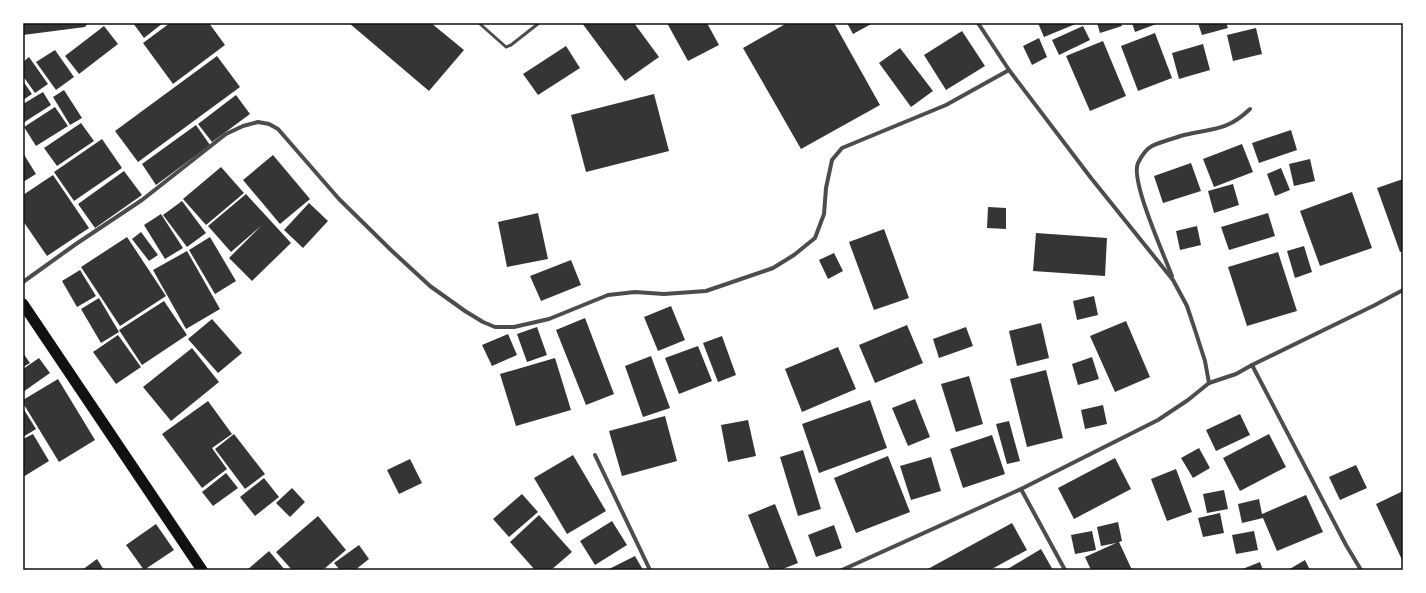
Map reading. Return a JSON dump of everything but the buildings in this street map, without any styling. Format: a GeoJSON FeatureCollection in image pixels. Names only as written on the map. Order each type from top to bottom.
{"type":"FeatureCollection","features":[{"type":"Feature","properties":{"kind":"highway"},"geometry":{"type":"LineString","coordinates":[[23,304],[202,570]]}},
{"type":"Feature","properties":{"kind":"street"},"geometry":{"type":"LineString","coordinates":[[978,23],[1009,70],[1091,178],[1173,280]]}},
{"type":"Feature","properties":{"kind":"street"},"geometry":{"type":"LineString","coordinates":[[23,282],[76,244],[142,200],[226,134],[243,126],[258,122],[269,124],[278,129],[339,199],[430,286],[465,311],[483,322],[495,327],[514,327],[549,319],[608,295],[635,292],[664,294],[706,291],[774,268],[794,255],[815,238],[824,214],[826,188],[832,160],[842,148],[946,105],[1009,70]]}},
{"type":"Feature","properties":{"kind":"street"},"geometry":{"type":"LineString","coordinates":[[1209,383],[1205,361],[1187,306],[1173,280],[1142,196],[1137,176],[1138,164],[1151,146],[1184,135],[1221,128],[1241,118],[1250,109]]}},
{"type":"Feature","properties":{"kind":"street"},"geometry":{"type":"LineString","coordinates":[[842,570],[1021,489],[1158,420],[1188,400],[1209,383],[1236,374],[1369,309],[1403,290]]}},
{"type":"Feature","properties":{"kind":"street"},"geometry":{"type":"LineString","coordinates":[[1252,366],[1346,545],[1361,570]]}},
{"type":"Feature","properties":{"kind":"street"},"geometry":{"type":"LineString","coordinates":[[595,455],[650,570]]}},
{"type":"Feature","properties":{"kind":"street"},"geometry":{"type":"LineString","coordinates":[[1021,489],[1064,570]]}},
{"type":"Feature","properties":{"kind":"lane"},"geometry":{"type":"LineString","coordinates":[[479,23],[506,47],[511,45],[539,23]]}}]}
